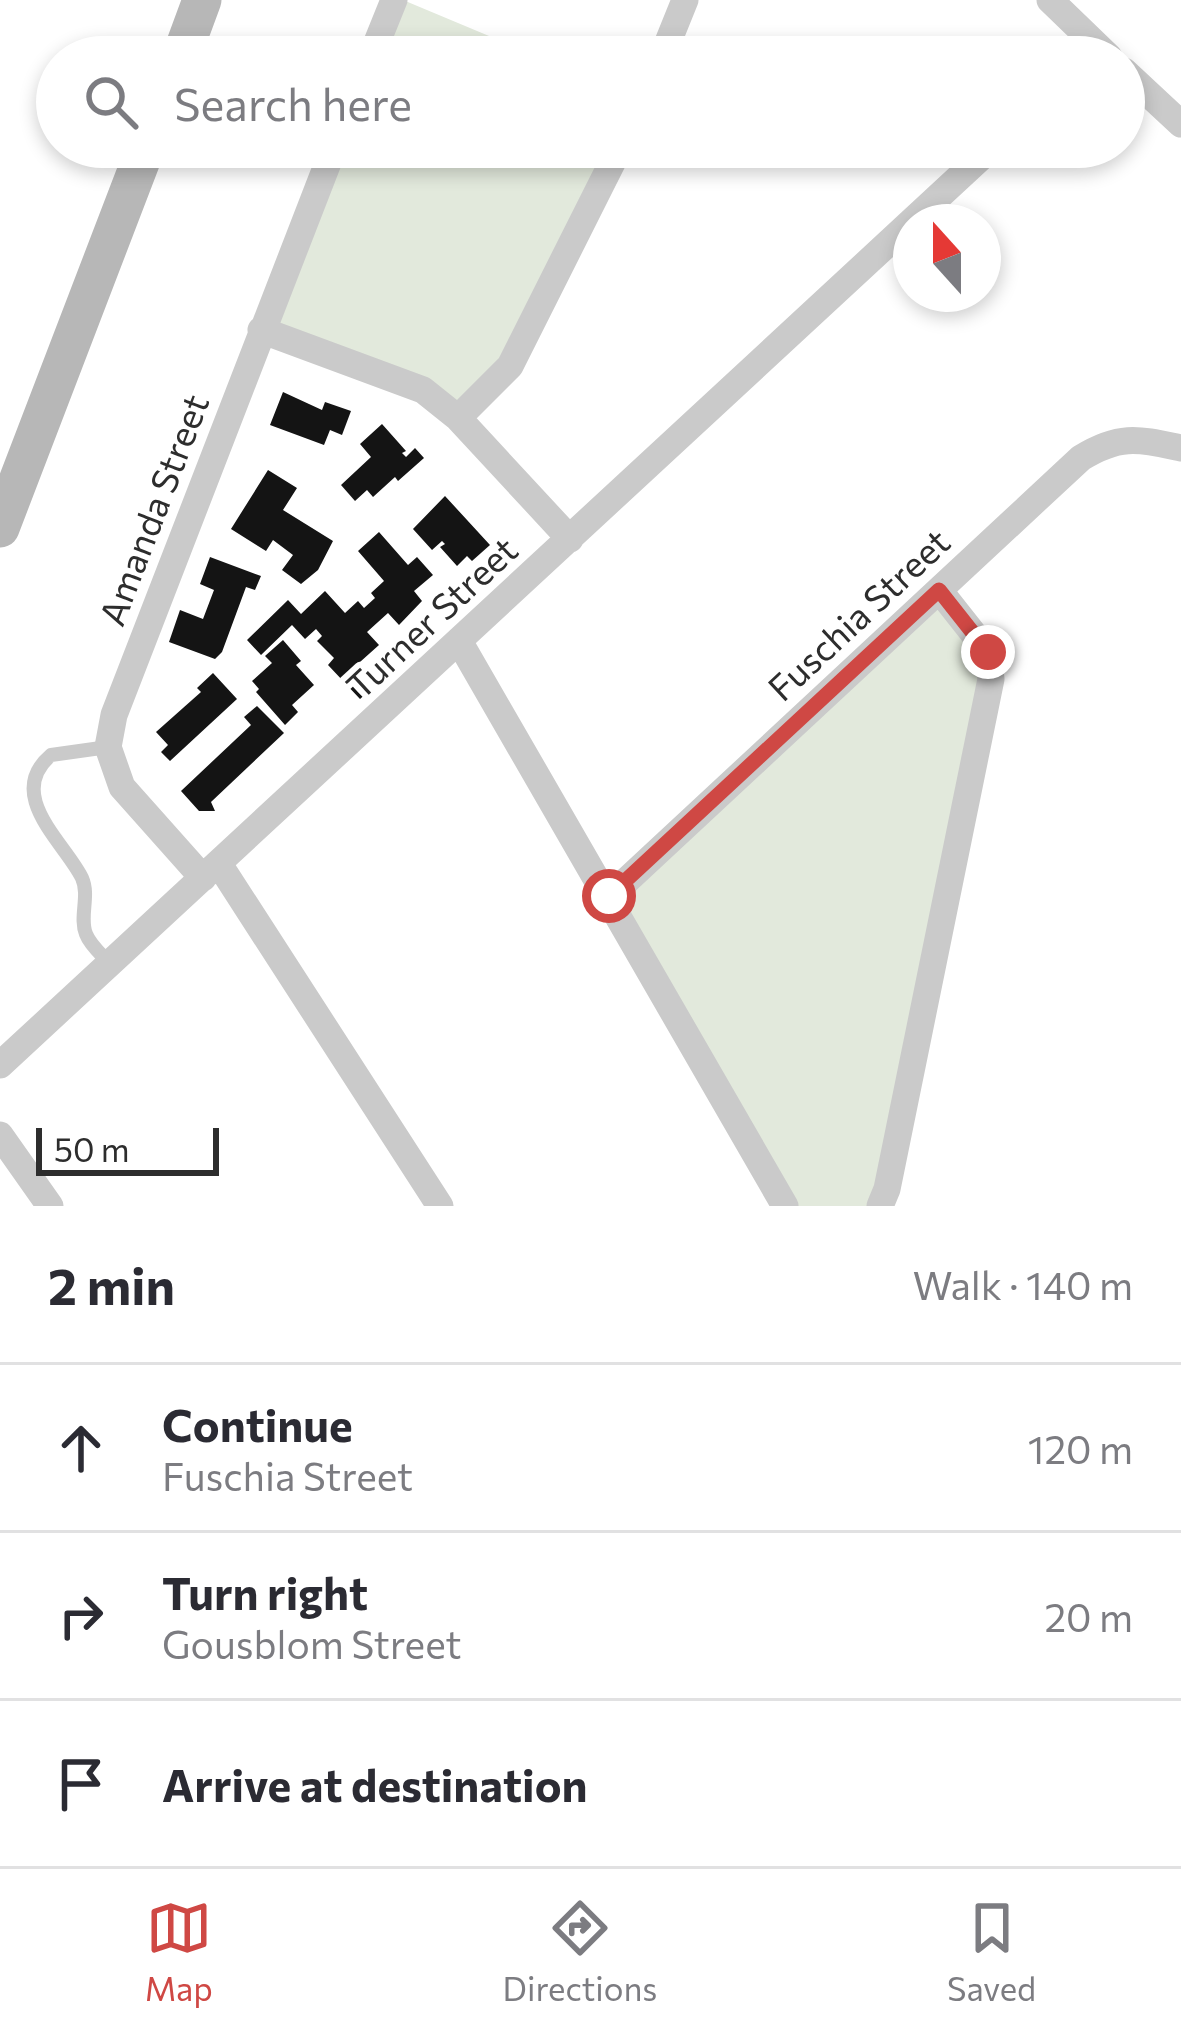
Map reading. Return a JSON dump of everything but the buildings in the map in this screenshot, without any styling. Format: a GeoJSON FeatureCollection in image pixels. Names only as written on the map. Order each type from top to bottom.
{"type":"FeatureCollection","features":[{"type":"Feature","properties":{"kind":"street"},"geometry":{"type":"LineString","coordinates":[[189,36],[202,0]]}},
{"type":"Feature","properties":{"kind":"street"},"geometry":{"type":"LineString","coordinates":[[379,36],[394,0]]}},
{"type":"Feature","properties":{"kind":"street"},"geometry":{"type":"LineString","coordinates":[[670,36],[685,0]]}},
{"type":"Feature","properties":{"kind":"street"},"geometry":{"type":"LineString","coordinates":[[1050,0],[1083,36]]}},
{"type":"Feature","properties":{"kind":"street"},"geometry":{"type":"LineString","coordinates":[[1145,91],[1181,124]]}},
{"type":"Feature","properties":{"kind":"street"},"geometry":{"type":"LineString","coordinates":[[0,527],[138,168]]}},
{"type":"Feature","properties":{"kind":"street","name":"Amanda Street"},"geometry":{"type":"LineString","coordinates":[[108,747],[114,715],[326,168]]}},
{"type":"Feature","properties":{"kind":"street"},"geometry":{"type":"LineString","coordinates":[[458,418],[510,366],[609,168]]}},
{"type":"Feature","properties":{"kind":"street","name":"Turner Street"},"geometry":{"type":"LineString","coordinates":[[930,204],[969,168]]}},
{"type":"Feature","properties":{"kind":"street","name":"Turner Street"},"geometry":{"type":"LineString","coordinates":[[0,1065],[893,239]]}},
{"type":"Feature","properties":{"kind":"street"},"geometry":{"type":"LineString","coordinates":[[260,330],[423,390],[458,418],[570,539]]}},
{"type":"Feature","properties":{"kind":"street","name":"Fuschia Street"},"geometry":{"type":"LineString","coordinates":[[609,896],[1081,458],[1106,442],[1134,438],[1181,448]]}},
{"type":"Feature","properties":{"kind":"street"},"geometry":{"type":"LineString","coordinates":[[880,1206],[991,679],[988,652],[939,590]]}},
{"type":"Feature","properties":{"kind":"street"},"geometry":{"type":"LineString","coordinates":[[459,641],[785,1206]]}},
{"type":"Feature","properties":{"kind":"street"},"geometry":{"type":"LineString","coordinates":[[108,747],[122,787],[211,871],[440,1206]]}},
{"type":"Feature","properties":{"kind":"street"},"geometry":{"type":"LineString","coordinates":[[0,1135],[50,1206]]}},
{"type":"Feature","properties":{"kind":"lane"},"geometry":{"type":"LineString","coordinates":[[108,747],[51,755],[39,770],[35,794],[47,830],[84,883],[86,934],[110,964]]}},
{"type":"Feature","properties":{"kind":"shaded area"},"geometry":{"type":"Polygon","coordinates":[[[403,0],[489,36],[383,36],[403,0]]]}},
{"type":"Feature","properties":{"kind":"shaded area"},"geometry":{"type":"Polygon","coordinates":[[[326,168],[609,168],[510,366],[458,418],[261,330],[326,168]]]}},
{"type":"Feature","properties":{"kind":"shaded area"},"geometry":{"type":"Polygon","coordinates":[[[931,598],[984,651],[876,1206],[785,1206],[609,897],[931,598]]]}},
{"type":"Feature","properties":{"kind":"route"},"geometry":{"type":"LineString","coordinates":[[609,896],[939,590],[988,652]]}}]}
